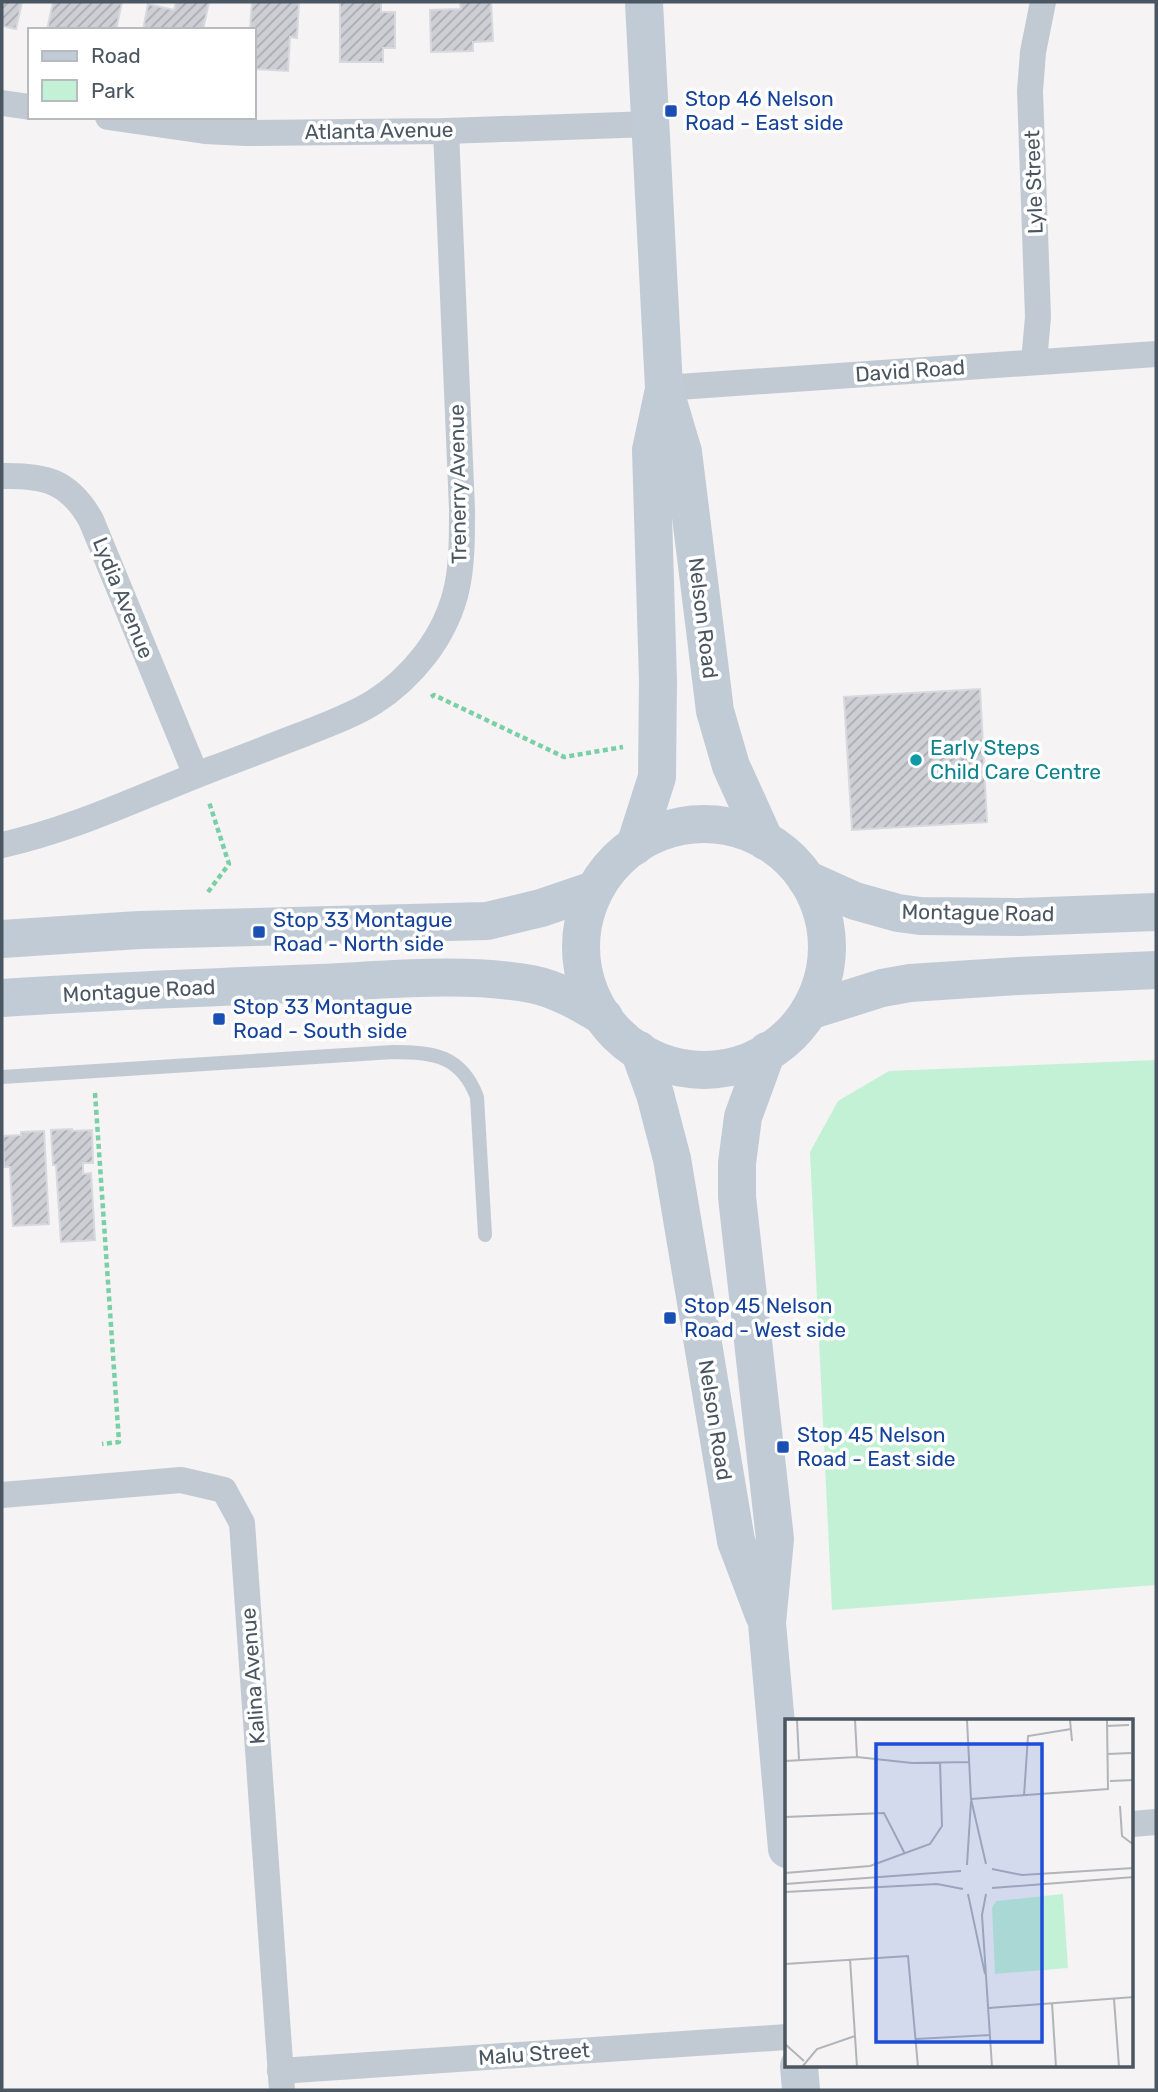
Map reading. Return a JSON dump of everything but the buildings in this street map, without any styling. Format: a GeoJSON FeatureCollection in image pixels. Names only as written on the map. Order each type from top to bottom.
{"type":"FeatureCollection","features":[{"type":"Feature","properties":{"kind":"main road","name":"Nelson Road"},"geometry":{"type":"LineString","coordinates":[[644,2],[664,388],[683,452],[715,711],[731,766],[765,841]]}},
{"type":"Feature","properties":{"kind":"main road","name":"Nelson Road"},"geometry":{"type":"LineString","coordinates":[[635,846],[657,777],[651,450],[664,388]]}},
{"type":"Feature","properties":{"kind":"main road"},"geometry":{"type":"LineString","coordinates":[[722,826],[765,841],[788,858],[806,879],[818,895],[824,914],[828,954],[819,993],[798,1027],[783,1041],[736,1064],[703,1069],[653,1058],[639,1050],[604,1017],[589,990],[581,954],[584,917],[594,890],[619,858],[635,846],[676,828],[722,826]]}},
{"type":"Feature","properties":{"kind":"main road","name":"Montague Road"},"geometry":{"type":"LineString","coordinates":[[806,879],[855,901],[920,916],[1020,917],[1156,912]]}},
{"type":"Feature","properties":{"kind":"main road"},"geometry":{"type":"LineString","coordinates":[[2,939],[139,930],[486,922],[531,911],[594,890]]}},
{"type":"Feature","properties":{"kind":"main road"},"geometry":{"type":"LineString","coordinates":[[809,1011],[882,988],[910,983],[1156,970]]}},
{"type":"Feature","properties":{"kind":"main road","name":"Montague Road"},"geometry":{"type":"LineString","coordinates":[[2,998],[424,979],[496,980],[534,985],[577,1000],[604,1017]]}},
{"type":"Feature","properties":{"kind":"main road","name":"Nelson Road"},"geometry":{"type":"LineString","coordinates":[[639,1050],[655,1094],[672,1158],[736,1541],[767,1623]]}},
{"type":"Feature","properties":{"kind":"main road","name":"Nelson Road"},"geometry":{"type":"LineString","coordinates":[[767,1051],[743,1117],[737,1163],[737,1197],[775,1539],[767,1623],[785,1826]]}},
{"type":"Feature","properties":{"kind":"main road"},"geometry":{"type":"LineString","coordinates":[[799,2068],[801,2090]]}},
{"type":"Feature","properties":{"kind":"street","name":"Lyle Street"},"geometry":{"type":"LineString","coordinates":[[1034,362],[1038,317],[1030,83],[1033,51],[1043,2]]}},
{"type":"Feature","properties":{"kind":"street"},"geometry":{"type":"LineString","coordinates":[[2,103],[28,107]]}},
{"type":"Feature","properties":{"kind":"street","name":"Atlanta Avenue"},"geometry":{"type":"LineString","coordinates":[[122,119],[205,131],[246,133],[446,131],[651,124]]}},
{"type":"Feature","properties":{"kind":"street","name":"Trenerry Avenue"},"geometry":{"type":"LineString","coordinates":[[2,845],[31,839],[135,802],[196,775],[335,722],[374,702],[402,681],[438,635],[455,599],[460,576],[461,551],[446,131]]}},
{"type":"Feature","properties":{"kind":"street","name":"David Road"},"geometry":{"type":"LineString","coordinates":[[664,388],[1156,354]]}},
{"type":"Feature","properties":{"kind":"street","name":"Lydia Avenue"},"geometry":{"type":"LineString","coordinates":[[2,476],[33,477],[50,481],[68,489],[81,502],[91,520],[196,775]]}},
{"type":"Feature","properties":{"kind":"street","name":"Kalina Avenue"},"geometry":{"type":"LineString","coordinates":[[2,1495],[181,1480],[224,1490],[242,1523],[281,2080]]}},
{"type":"Feature","properties":{"kind":"street"},"geometry":{"type":"LineString","coordinates":[[1134,1824],[1156,1822]]}},
{"type":"Feature","properties":{"kind":"street","name":"Malu Street"},"geometry":{"type":"LineString","coordinates":[[281,2080],[785,2037]]}},
{"type":"Feature","properties":{"kind":"lane"},"geometry":{"type":"LineString","coordinates":[[2,1077],[393,1052],[420,1052],[445,1059],[458,1067],[471,1081],[477,1097],[485,1235]]}},
{"type":"Feature","properties":{"kind":"path"},"geometry":{"type":"LineString","coordinates":[[424,701],[434,695],[564,757],[624,747]]}},
{"type":"Feature","properties":{"kind":"path"},"geometry":{"type":"LineString","coordinates":[[196,775],[207,795],[229,864],[204,897]]}},
{"type":"Feature","properties":{"kind":"path"},"geometry":{"type":"LineString","coordinates":[[95,1092],[119,1442],[102,1444]]}},
{"type":"Feature","properties":{"kind":"green space"},"geometry":{"type":"Polygon","coordinates":[[[1156,1060],[1156,1585],[832,1610],[810,1152],[838,1101],[889,1071],[1156,1060]]]}},
{"type":"Feature","properties":{"kind":"place","name":"Stop 46 Nelson Road - East side"},"geometry":{"type":"Point","coordinates":[671,111]}},
{"type":"Feature","properties":{"kind":"place","name":"Early Steps Child Care Centre"},"geometry":{"type":"Point","coordinates":[916,760]}},
{"type":"Feature","properties":{"kind":"place","name":"Stop 33 Montague Road - North side"},"geometry":{"type":"Point","coordinates":[259,932]}},
{"type":"Feature","properties":{"kind":"place","name":"Stop 33 Montague Road - South side"},"geometry":{"type":"Point","coordinates":[219,1019]}},
{"type":"Feature","properties":{"kind":"place","name":"Stop 45 Nelson Road - West side"},"geometry":{"type":"Point","coordinates":[670,1318]}},
{"type":"Feature","properties":{"kind":"place","name":"Stop 45 Nelson Road - East side"},"geometry":{"type":"Point","coordinates":[783,1447]}}]}
